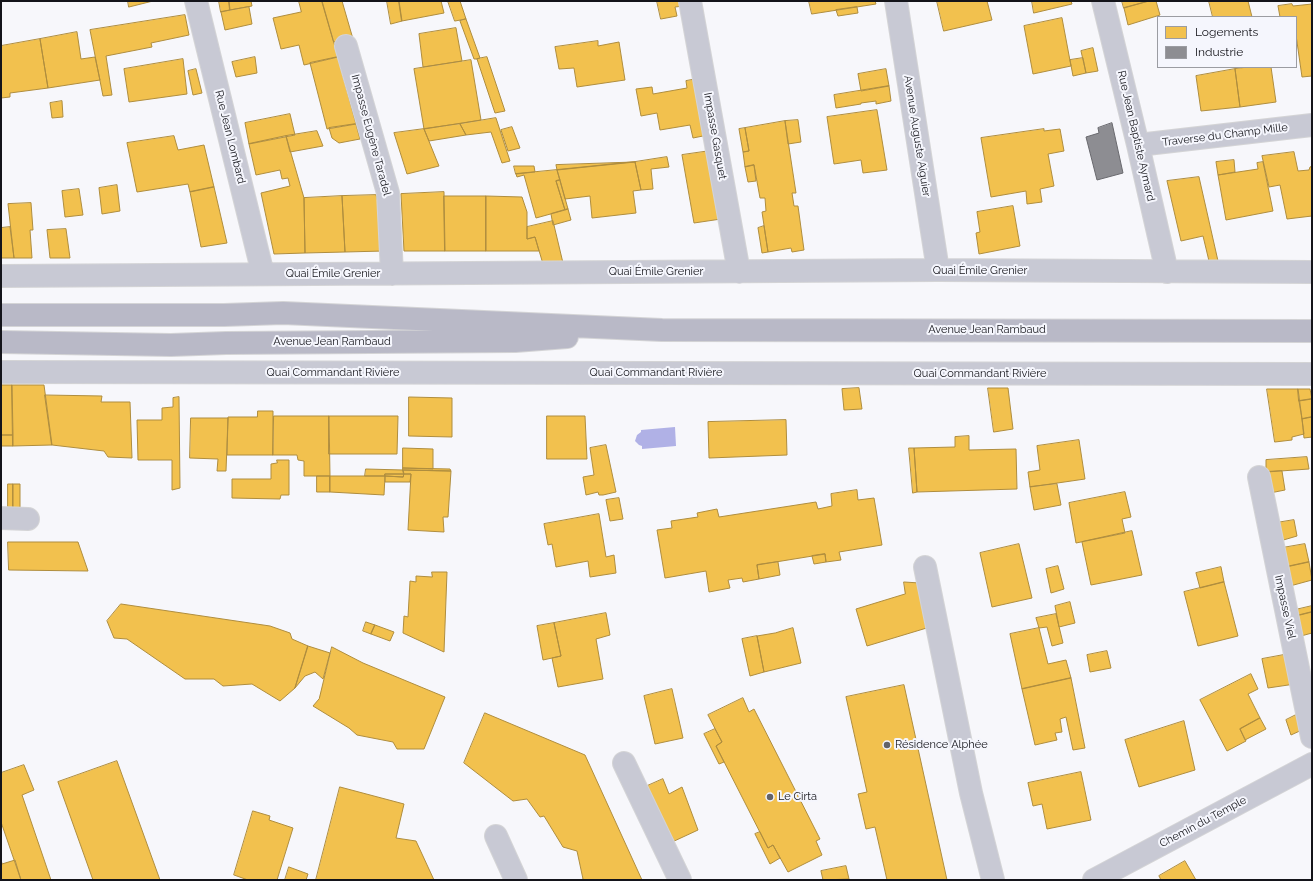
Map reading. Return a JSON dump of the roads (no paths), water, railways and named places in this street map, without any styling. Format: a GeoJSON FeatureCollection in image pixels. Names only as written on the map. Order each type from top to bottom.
{"type":"FeatureCollection","features":[{"type":"Feature","properties":{"kind":"main road","name":"Avenue Jean Rambaud"},"geometry":{"type":"LineString","coordinates":[[1,315],[224,315],[283,313],[662,330],[1312,331]]}},
{"type":"Feature","properties":{"kind":"main road","name":"Avenue Jean Rambaud"},"geometry":{"type":"LineString","coordinates":[[1,342],[171,344],[515,341],[662,330]]}},
{"type":"Feature","properties":{"kind":"street","name":"Rue Jean Lombard"},"geometry":{"type":"LineString","coordinates":[[196,1],[263,274]]}},
{"type":"Feature","properties":{"kind":"street","name":"Impasse Gasquet"},"geometry":{"type":"LineString","coordinates":[[690,1],[739,272]]}},
{"type":"Feature","properties":{"kind":"street","name":"Avenue Auguste Aiguier"},"geometry":{"type":"LineString","coordinates":[[896,1],[938,270]]}},
{"type":"Feature","properties":{"kind":"street","name":"Rue Jean Baptiste Aymard"},"geometry":{"type":"LineString","coordinates":[[1103,1],[1167,272]]}},
{"type":"Feature","properties":{"kind":"street","name":"Impasse Eugène Taradel"},"geometry":{"type":"LineString","coordinates":[[346,46],[388,193],[392,274]]}},
{"type":"Feature","properties":{"kind":"street","name":"Traverse du Champ Mille"},"geometry":{"type":"LineString","coordinates":[[1138,145],[1312,125]]}},
{"type":"Feature","properties":{"kind":"street","name":"Quai Émile Grenier"},"geometry":{"type":"LineString","coordinates":[[1,276],[938,270],[1312,272]]}},
{"type":"Feature","properties":{"kind":"street","name":"Quai Commandant Rivière"},"geometry":{"type":"LineString","coordinates":[[1,372],[1312,374]]}},
{"type":"Feature","properties":{"kind":"street","name":"Impasse Viel"},"geometry":{"type":"LineString","coordinates":[[1259,476],[1312,737]]}},
{"type":"Feature","properties":{"kind":"street"},"geometry":{"type":"LineString","coordinates":[[1,518],[28,519]]}},
{"type":"Feature","properties":{"kind":"street"},"geometry":{"type":"LineString","coordinates":[[925,567],[971,793],[993,880]]}},
{"type":"Feature","properties":{"kind":"street"},"geometry":{"type":"LineString","coordinates":[[624,763],[680,880]]}},
{"type":"Feature","properties":{"kind":"street","name":"Chemin du Temple"},"geometry":{"type":"LineString","coordinates":[[1094,880],[1312,764]]}},
{"type":"Feature","properties":{"kind":"street"},"geometry":{"type":"LineString","coordinates":[[496,836],[516,880]]}},
{"type":"Feature","properties":{"kind":"water"},"geometry":{"type":"Polygon","coordinates":[[[675,427],[676,446],[642,449],[642,446],[635,441],[641,430],[675,427]]]}},
{"type":"Feature","properties":{"kind":"place","name":"Résidence Alphée"},"geometry":{"type":"Point","coordinates":[887,745]}},
{"type":"Feature","properties":{"kind":"place","name":"Le Cirta"},"geometry":{"type":"Point","coordinates":[770,797]}}]}
